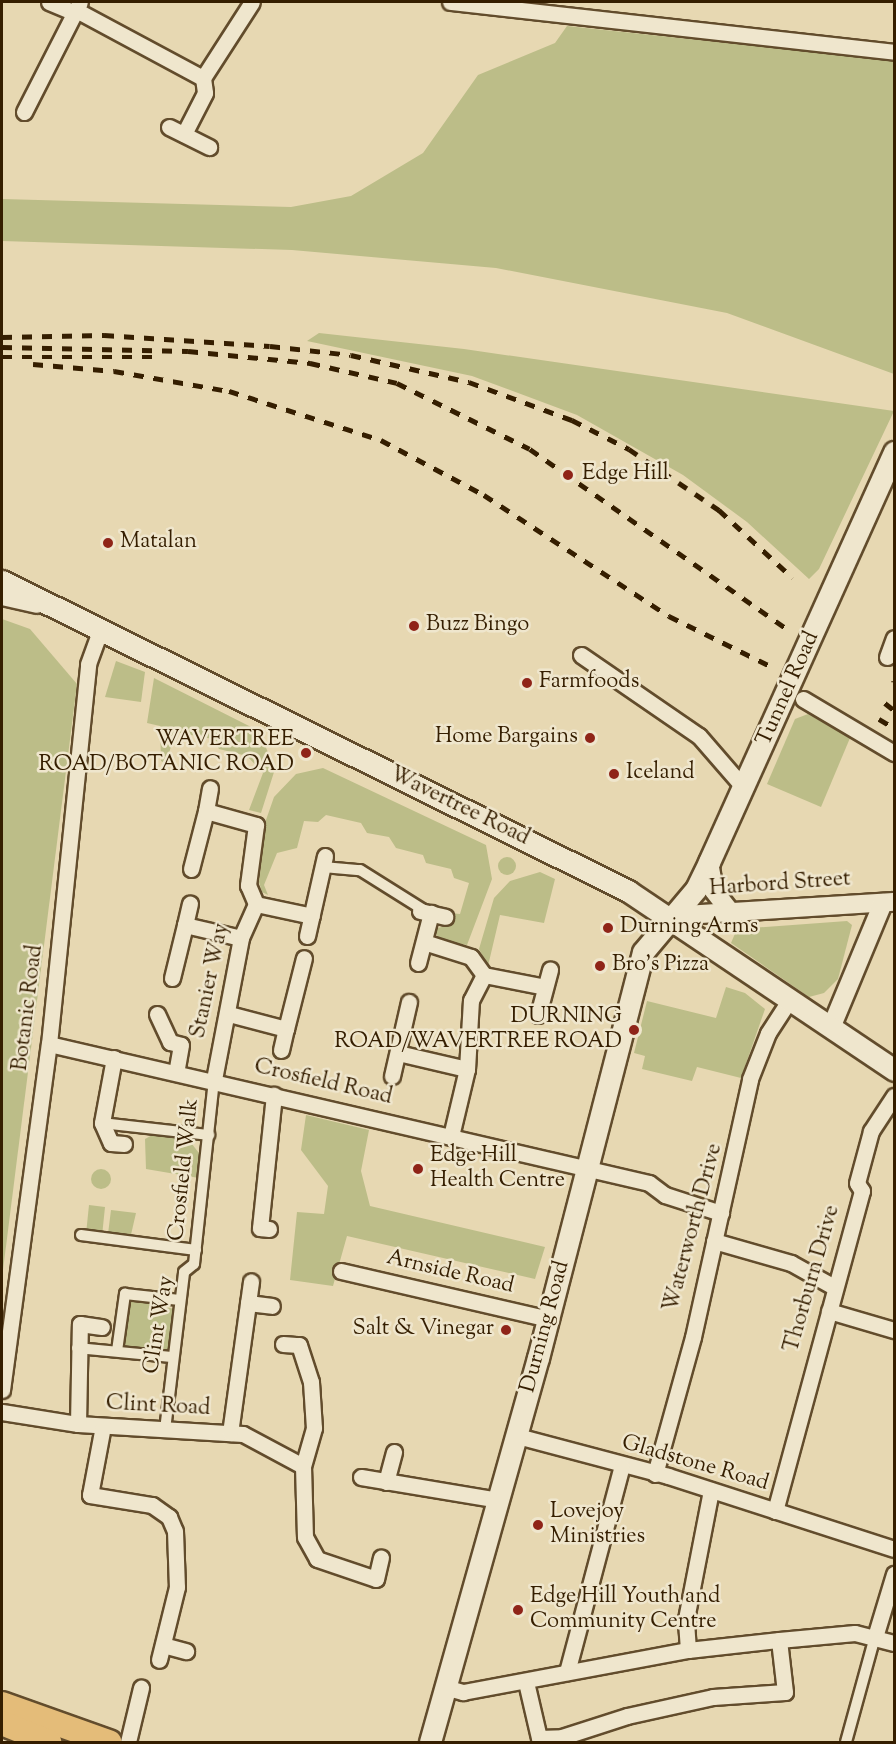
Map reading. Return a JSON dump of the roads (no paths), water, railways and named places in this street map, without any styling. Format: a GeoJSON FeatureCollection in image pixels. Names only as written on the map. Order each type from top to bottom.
{"type":"FeatureCollection","features":[{"type":"Feature","properties":{"kind":"highway"},"geometry":{"type":"LineString","coordinates":[[2,1704],[109,1743]]}},
{"type":"Feature","properties":{"kind":"highway"},"geometry":{"type":"LineString","coordinates":[[2,1723],[50,1743]]}},
{"type":"Feature","properties":{"kind":"main road","name":"Tunnel Road"},"geometry":{"type":"LineString","coordinates":[[669,916],[696,889],[710,862],[894,452]]}},
{"type":"Feature","properties":{"kind":"main road","name":"Wavertree Road"},"geometry":{"type":"LineString","coordinates":[[2,581],[669,916],[894,1070]]}},
{"type":"Feature","properties":{"kind":"main road","name":"Durning Road"},"geometry":{"type":"LineString","coordinates":[[430,1743],[549,1319],[643,952],[669,916]]}},
{"type":"Feature","properties":{"kind":"street"},"geometry":{"type":"LineString","coordinates":[[49,2],[77,8],[203,78]]}},
{"type":"Feature","properties":{"kind":"street"},"geometry":{"type":"LineString","coordinates":[[184,134],[205,93],[203,78],[252,2]]}},
{"type":"Feature","properties":{"kind":"street"},"geometry":{"type":"LineString","coordinates":[[450,2],[894,52]]}},
{"type":"Feature","properties":{"kind":"street"},"geometry":{"type":"LineString","coordinates":[[24,112],[77,8]]}},
{"type":"Feature","properties":{"kind":"street"},"geometry":{"type":"LineString","coordinates":[[170,127],[209,147]]}},
{"type":"Feature","properties":{"kind":"street"},"geometry":{"type":"LineString","coordinates":[[2,597],[60,611]]}},
{"type":"Feature","properties":{"kind":"street","name":"Botanic Road"},"geometry":{"type":"LineString","coordinates":[[2,1390],[49,1044],[88,664],[100,631]]}},
{"type":"Feature","properties":{"kind":"street"},"geometry":{"type":"LineString","coordinates":[[886,657],[894,638]]}},
{"type":"Feature","properties":{"kind":"street"},"geometry":{"type":"LineString","coordinates":[[581,655],[699,736],[744,788]]}},
{"type":"Feature","properties":{"kind":"street"},"geometry":{"type":"LineString","coordinates":[[803,699],[894,753]]}},
{"type":"Feature","properties":{"kind":"street"},"geometry":{"type":"LineString","coordinates":[[191,869],[210,788]]}},
{"type":"Feature","properties":{"kind":"street","name":"Stanier Way"},"geometry":{"type":"LineString","coordinates":[[206,811],[256,825],[248,885],[256,904],[241,938],[229,1014],[214,1080]]}},
{"type":"Feature","properties":{"kind":"street"},"geometry":{"type":"LineString","coordinates":[[307,936],[324,861],[360,870],[431,913],[418,963]]}},
{"type":"Feature","properties":{"kind":"street"},"geometry":{"type":"LineString","coordinates":[[710,862],[714,891],[731,913]]}},
{"type":"Feature","properties":{"kind":"street"},"geometry":{"type":"LineString","coordinates":[[831,1028],[889,903]]}},
{"type":"Feature","properties":{"kind":"street","name":"Harbord Street"},"geometry":{"type":"LineString","coordinates":[[669,916],[889,903]]}},
{"type":"Feature","properties":{"kind":"street"},"geometry":{"type":"LineString","coordinates":[[172,978],[190,904]]}},
{"type":"Feature","properties":{"kind":"street"},"geometry":{"type":"LineString","coordinates":[[256,904],[312,916]]}},
{"type":"Feature","properties":{"kind":"street"},"geometry":{"type":"LineString","coordinates":[[185,925],[241,938]]}},
{"type":"Feature","properties":{"kind":"street"},"geometry":{"type":"LineString","coordinates":[[424,942],[474,959],[484,975],[545,987]]}},
{"type":"Feature","properties":{"kind":"street"},"geometry":{"type":"LineString","coordinates":[[281,1050],[304,958]]}},
{"type":"Feature","properties":{"kind":"street"},"geometry":{"type":"LineString","coordinates":[[538,1015],[550,970]]}},
{"type":"Feature","properties":{"kind":"street"},"geometry":{"type":"LineString","coordinates":[[451,1136],[467,1069],[471,1000],[484,975]]}},
{"type":"Feature","properties":{"kind":"street","name":"Waterworth Drive"},"geometry":{"type":"LineString","coordinates":[[655,1474],[721,1213],[750,1079],[768,1033],[789,1000]]}},
{"type":"Feature","properties":{"kind":"street"},"geometry":{"type":"LineString","coordinates":[[392,1076],[410,1002]]}},
{"type":"Feature","properties":{"kind":"street"},"geometry":{"type":"LineString","coordinates":[[157,1014],[170,1042],[182,1045],[176,1072]]}},
{"type":"Feature","properties":{"kind":"street"},"geometry":{"type":"LineString","coordinates":[[229,1014],[286,1029]]}},
{"type":"Feature","properties":{"kind":"street","name":"Crosfield Road"},"geometry":{"type":"LineString","coordinates":[[49,1044],[214,1080],[586,1168],[649,1184],[721,1213]]}},
{"type":"Feature","properties":{"kind":"street"},"geometry":{"type":"LineString","coordinates":[[398,1053],[467,1069]]}},
{"type":"Feature","properties":{"kind":"street"},"geometry":{"type":"LineString","coordinates":[[114,1058],[102,1123],[111,1143],[124,1144]]}},
{"type":"Feature","properties":{"kind":"street","name":"Crosfield Walk"},"geometry":{"type":"LineString","coordinates":[[194,1264],[214,1080]]}},
{"type":"Feature","properties":{"kind":"street"},"geometry":{"type":"LineString","coordinates":[[269,1229],[260,1228],[274,1095]]}},
{"type":"Feature","properties":{"kind":"street","name":"Thorburn Drive"},"geometry":{"type":"LineString","coordinates":[[775,1511],[795,1432],[803,1426],[814,1379],[810,1373],[862,1191],[857,1183],[871,1131],[894,1096]]}},
{"type":"Feature","properties":{"kind":"street"},"geometry":{"type":"LineString","coordinates":[[102,1123],[209,1135]]}},
{"type":"Feature","properties":{"kind":"street"},"geometry":{"type":"LineString","coordinates":[[81,1235],[196,1250]]}},
{"type":"Feature","properties":{"kind":"street"},"geometry":{"type":"LineString","coordinates":[[714,1241],[791,1263],[834,1287]]}},
{"type":"Feature","properties":{"kind":"street","name":"Clint Way"},"geometry":{"type":"LineString","coordinates":[[165,1430],[184,1272],[194,1264]]}},
{"type":"Feature","properties":{"kind":"street","name":"Arnside Road"},"geometry":{"type":"LineString","coordinates":[[341,1271],[549,1319]]}},
{"type":"Feature","properties":{"kind":"street"},"geometry":{"type":"LineString","coordinates":[[230,1433],[251,1281]]}},
{"type":"Feature","properties":{"kind":"street"},"geometry":{"type":"LineString","coordinates":[[117,1352],[125,1294],[180,1300]]}},
{"type":"Feature","properties":{"kind":"street"},"geometry":{"type":"LineString","coordinates":[[248,1303],[272,1306]]}},
{"type":"Feature","properties":{"kind":"street"},"geometry":{"type":"LineString","coordinates":[[829,1311],[894,1330]]}},
{"type":"Feature","properties":{"kind":"street"},"geometry":{"type":"LineString","coordinates":[[78,1424],[77,1348],[80,1324],[102,1327]]}},
{"type":"Feature","properties":{"kind":"street"},"geometry":{"type":"LineString","coordinates":[[283,1344],[299,1345],[312,1382],[314,1428],[303,1466],[305,1537],[318,1559],[376,1579],[381,1558]]}},
{"type":"Feature","properties":{"kind":"street"},"geometry":{"type":"LineString","coordinates":[[77,1348],[172,1357]]}},
{"type":"Feature","properties":{"kind":"street","name":"Clint Road"},"geometry":{"type":"LineString","coordinates":[[2,1412],[78,1424],[253,1436],[303,1466]]}},
{"type":"Feature","properties":{"kind":"street"},"geometry":{"type":"LineString","coordinates":[[103,1426],[90,1495],[152,1505],[169,1517],[175,1531],[177,1587],[159,1660]]}},
{"type":"Feature","properties":{"kind":"street","name":"Gladstone Road"},"geometry":{"type":"LineString","coordinates":[[516,1436],[711,1490],[894,1549]]}},
{"type":"Feature","properties":{"kind":"street"},"geometry":{"type":"LineString","coordinates":[[386,1482],[394,1452]]}},
{"type":"Feature","properties":{"kind":"street"},"geometry":{"type":"LineString","coordinates":[[567,1672],[622,1466]]}},
{"type":"Feature","properties":{"kind":"street"},"geometry":{"type":"LineString","coordinates":[[361,1477],[498,1500]]}},
{"type":"Feature","properties":{"kind":"street"},"geometry":{"type":"LineString","coordinates":[[688,1650],[686,1620],[711,1490]]}},
{"type":"Feature","properties":{"kind":"street"},"geometry":{"type":"LineString","coordinates":[[846,1743],[894,1574]]}},
{"type":"Feature","properties":{"kind":"street"},"geometry":{"type":"LineString","coordinates":[[445,1687],[463,1692],[525,1683],[567,1672],[688,1650],[779,1640],[875,1636],[894,1643]]}},
{"type":"Feature","properties":{"kind":"street"},"geometry":{"type":"LineString","coordinates":[[525,1683],[539,1738],[562,1737],[627,1716],[713,1697],[785,1692],[779,1640]]}},
{"type":"Feature","properties":{"kind":"street"},"geometry":{"type":"LineString","coordinates":[[163,1645],[186,1651]]}},
{"type":"Feature","properties":{"kind":"street"},"geometry":{"type":"LineString","coordinates":[[128,1743],[141,1688]]}},
{"type":"Feature","properties":{"kind":"railway"},"geometry":{"type":"LineString","coordinates":[[2,337],[104,335],[270,346],[351,355],[469,382],[572,420],[629,449],[719,510],[793,578]]}},
{"type":"Feature","properties":{"kind":"railway"},"geometry":{"type":"LineString","coordinates":[[2,347],[188,351],[310,363],[397,383],[530,449],[787,629]]}},
{"type":"Feature","properties":{"kind":"railway"},"geometry":{"type":"LineString","coordinates":[[2,357],[160,357]]}},
{"type":"Feature","properties":{"kind":"railway"},"geometry":{"type":"LineString","coordinates":[[33,364],[114,371],[229,391],[381,440],[484,495],[669,616],[774,668]]}},
{"type":"Feature","properties":{"kind":"railway"},"geometry":{"type":"LineString","coordinates":[[885,703],[894,710]]}},
{"type":"Feature","properties":{"kind":"railway"},"geometry":{"type":"LineString","coordinates":[[879,719],[894,728]]}},
{"type":"Feature","properties":{"kind":"place","name":"Edge Hill"},"geometry":{"type":"Point","coordinates":[568,475]}},
{"type":"Feature","properties":{"kind":"place","name":"Matalan"},"geometry":{"type":"Point","coordinates":[108,543]}},
{"type":"Feature","properties":{"kind":"place","name":"Buzz Bingo"},"geometry":{"type":"Point","coordinates":[414,626]}},
{"type":"Feature","properties":{"kind":"place","name":"Farmfoods"},"geometry":{"type":"Point","coordinates":[527,683]}},
{"type":"Feature","properties":{"kind":"place","name":"Home Bargains"},"geometry":{"type":"Point","coordinates":[590,738]}},
{"type":"Feature","properties":{"kind":"place","name":"WAVERTREE ROAD/BOTANIC ROAD"},"geometry":{"type":"Point","coordinates":[306,753]}},
{"type":"Feature","properties":{"kind":"place","name":"Iceland"},"geometry":{"type":"Point","coordinates":[614,774]}},
{"type":"Feature","properties":{"kind":"place","name":"Durning Arms"},"geometry":{"type":"Point","coordinates":[608,928]}},
{"type":"Feature","properties":{"kind":"place","name":"Bro's Pizza"},"geometry":{"type":"Point","coordinates":[600,966]}},
{"type":"Feature","properties":{"kind":"place","name":"DURNING ROAD/WAVERTREE ROAD"},"geometry":{"type":"Point","coordinates":[634,1030]}},
{"type":"Feature","properties":{"kind":"place","name":"Edge Hill Health Centre"},"geometry":{"type":"Point","coordinates":[418,1169]}},
{"type":"Feature","properties":{"kind":"place","name":"Salt & Vinegar"},"geometry":{"type":"Point","coordinates":[506,1330]}},
{"type":"Feature","properties":{"kind":"place","name":"Lovejoy Ministries"},"geometry":{"type":"Point","coordinates":[538,1525]}},
{"type":"Feature","properties":{"kind":"place","name":"Edge Hill Youth and Community Centre"},"geometry":{"type":"Point","coordinates":[518,1610]}}]}
